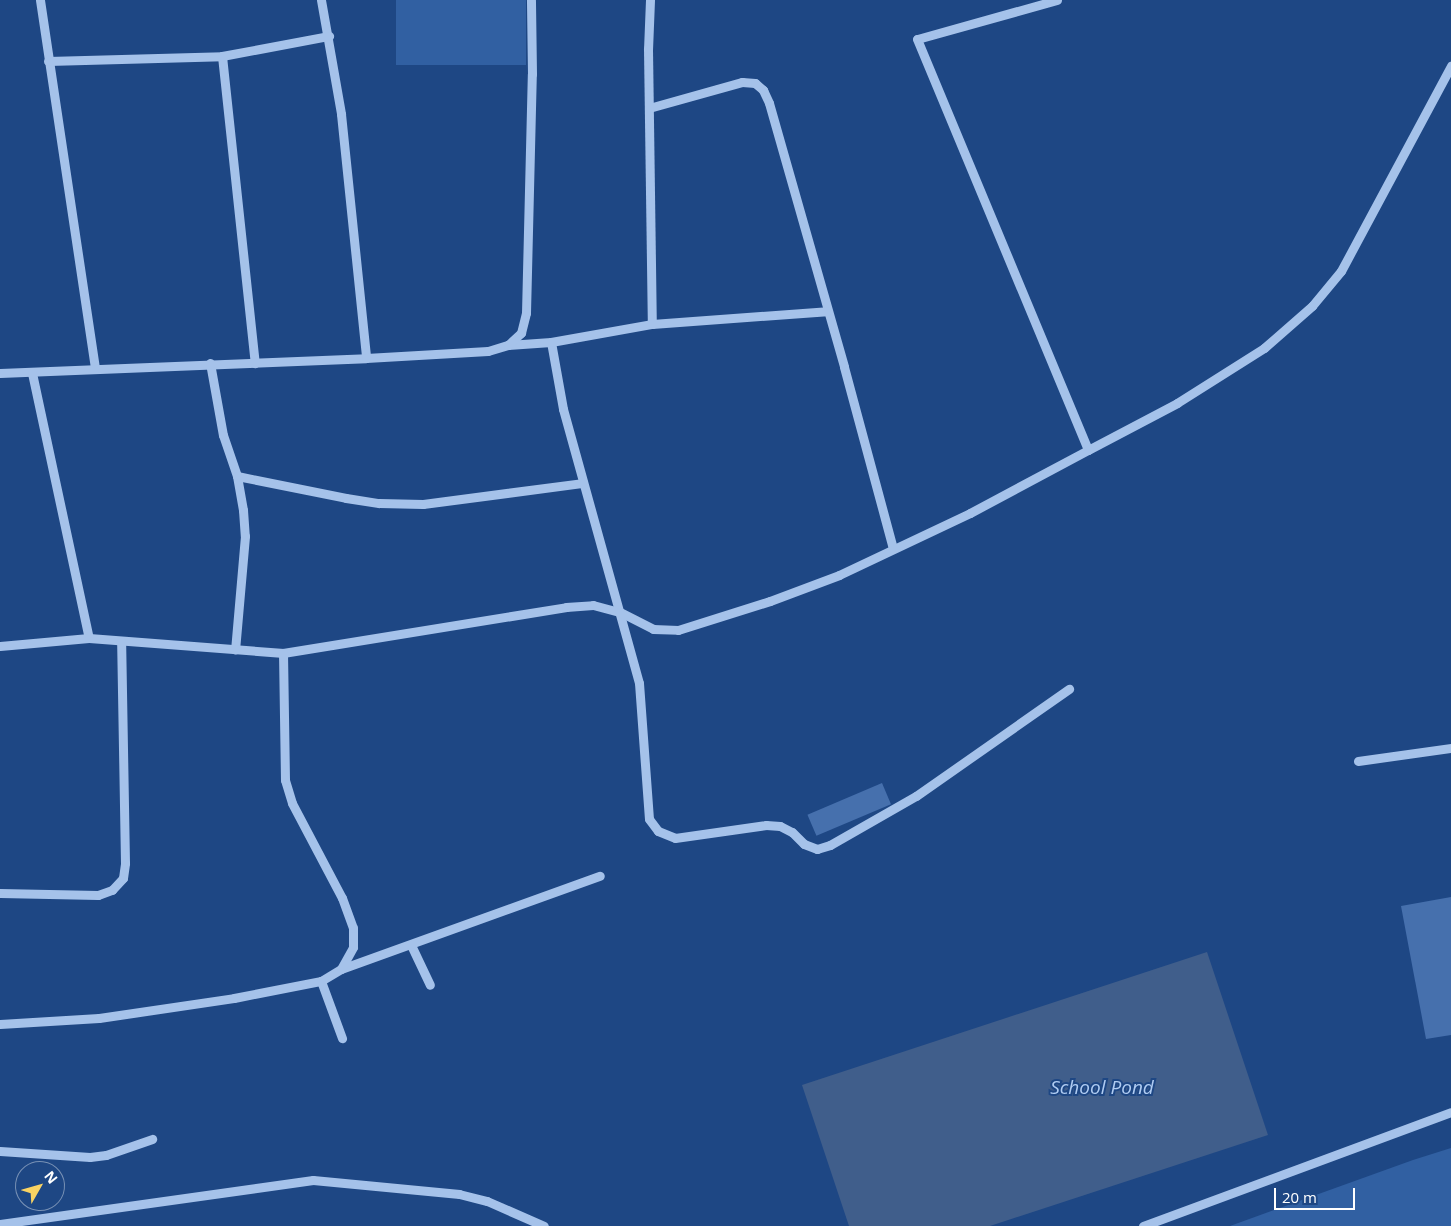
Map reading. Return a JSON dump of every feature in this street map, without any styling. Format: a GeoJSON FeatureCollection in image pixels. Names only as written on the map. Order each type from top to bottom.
{"type":"FeatureCollection","features":[{"type":"Feature","properties":{"kind":"street"},"geometry":{"type":"LineString","coordinates":[[40,0],[95,368]]}},
{"type":"Feature","properties":{"kind":"street"},"geometry":{"type":"LineString","coordinates":[[322,0],[340,114],[366,358]]}},
{"type":"Feature","properties":{"kind":"street"},"geometry":{"type":"LineString","coordinates":[[508,345],[521,333],[526,313],[532,74],[531,0]]}},
{"type":"Feature","properties":{"kind":"street"},"geometry":{"type":"LineString","coordinates":[[650,0],[649,108],[652,324]]}},
{"type":"Feature","properties":{"kind":"street"},"geometry":{"type":"LineString","coordinates":[[1057,0],[917,39],[1088,450]]}},
{"type":"Feature","properties":{"kind":"street"},"geometry":{"type":"LineString","coordinates":[[48,60],[222,56],[329,36]]}},
{"type":"Feature","properties":{"kind":"street"},"geometry":{"type":"LineString","coordinates":[[222,56],[255,363]]}},
{"type":"Feature","properties":{"kind":"street"},"geometry":{"type":"LineString","coordinates":[[0,646],[89,638],[121,642],[283,653],[566,607],[593,605],[620,612],[653,629],[678,630],[788,595],[839,575],[970,513],[1088,450],[1215,380],[1264,348],[1312,306],[1341,271],[1451,66]]}},
{"type":"Feature","properties":{"kind":"street"},"geometry":{"type":"LineString","coordinates":[[649,108],[742,82],[755,83],[763,90],[769,104],[894,549]]}},
{"type":"Feature","properties":{"kind":"street"},"geometry":{"type":"LineString","coordinates":[[0,373],[488,351],[508,345],[551,342],[652,324],[828,311]]}},
{"type":"Feature","properties":{"kind":"street"},"geometry":{"type":"LineString","coordinates":[[551,342],[563,409],[582,483],[639,683],[649,819],[658,831],[675,838],[766,825],[780,826],[792,832],[804,844],[817,849],[830,845],[916,796],[1069,689]]}},
{"type":"Feature","properties":{"kind":"street"},"geometry":{"type":"LineString","coordinates":[[210,364],[223,436],[237,476],[243,510],[245,536],[235,650]]}},
{"type":"Feature","properties":{"kind":"street"},"geometry":{"type":"LineString","coordinates":[[32,373],[89,638]]}},
{"type":"Feature","properties":{"kind":"street"},"geometry":{"type":"LineString","coordinates":[[237,476],[379,503],[423,504],[582,483]]}},
{"type":"Feature","properties":{"kind":"street"},"geometry":{"type":"LineString","coordinates":[[0,893],[98,896],[112,890],[124,878],[121,642]]}},
{"type":"Feature","properties":{"kind":"street"},"geometry":{"type":"LineString","coordinates":[[283,653],[285,780],[292,803],[342,898],[353,928],[353,947],[341,969]]}},
{"type":"Feature","properties":{"kind":"street"},"geometry":{"type":"LineString","coordinates":[[1358,761],[1451,748]]}},
{"type":"Feature","properties":{"kind":"street"},"geometry":{"type":"LineString","coordinates":[[0,1024],[99,1018],[234,998],[321,981],[341,969],[600,876]]}},
{"type":"Feature","properties":{"kind":"street"},"geometry":{"type":"LineString","coordinates":[[411,944],[430,985]]}},
{"type":"Feature","properties":{"kind":"street"},"geometry":{"type":"LineString","coordinates":[[321,981],[342,1038]]}},
{"type":"Feature","properties":{"kind":"street"},"geometry":{"type":"LineString","coordinates":[[1143,1226],[1451,1112]]}},
{"type":"Feature","properties":{"kind":"street"},"geometry":{"type":"LineString","coordinates":[[0,1152],[90,1158],[106,1155],[152,1139]]}},
{"type":"Feature","properties":{"kind":"street"},"geometry":{"type":"LineString","coordinates":[[0,1224],[313,1180],[459,1194],[487,1201],[544,1226]]}},
{"type":"Feature","properties":{"kind":"shaded area"},"geometry":{"type":"Polygon","coordinates":[[[396,0],[526,0],[526,65],[396,65],[396,0]]]}},
{"type":"Feature","properties":{"kind":"shaded area"},"geometry":{"type":"Polygon","coordinates":[[[1451,1148],[1451,1226],[1230,1226],[1413,1160],[1451,1148]]]}},
{"type":"Feature","properties":{"kind":"water","name":"School Pond"},"geometry":{"type":"Polygon","coordinates":[[[1207,952],[1268,1135],[990,1226],[849,1226],[802,1085],[1207,952]]]}},
{"type":"Feature","properties":{"kind":"building"},"geometry":{"type":"Polygon","coordinates":[[[882,783],[891,804],[816,836],[807,815],[882,783]]]}},
{"type":"Feature","properties":{"kind":"building"},"geometry":{"type":"Polygon","coordinates":[[[1451,897],[1451,1035],[1426,1039],[1401,906],[1451,897]]]}}]}
